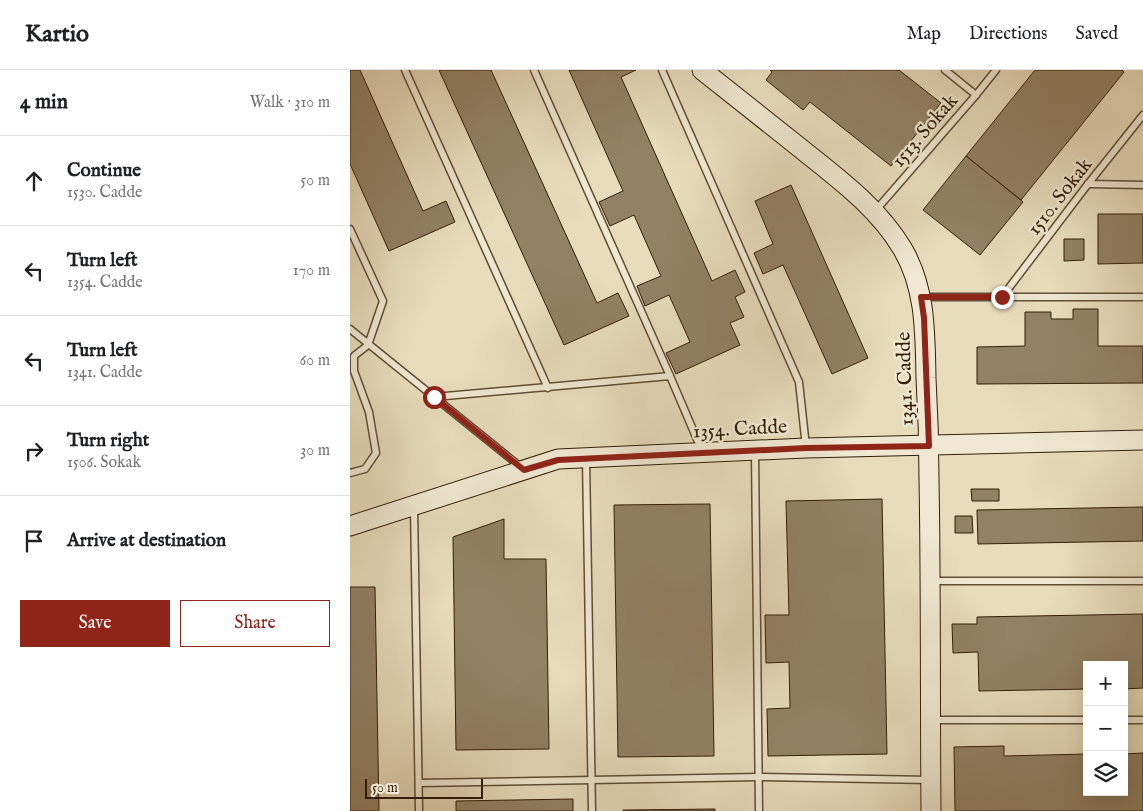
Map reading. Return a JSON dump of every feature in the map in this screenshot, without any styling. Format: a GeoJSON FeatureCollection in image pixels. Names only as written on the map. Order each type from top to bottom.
{"type":"FeatureCollection","features":[{"type":"Feature","properties":{"kind":"street","name":"1341. Cadde"},"geometry":{"type":"LineString","coordinates":[[702,70],[821,165],[875,211],[902,248],[921,297],[924,318],[929,446],[931,811]]}},
{"type":"Feature","properties":{"kind":"street","name":"1354. Cadde"},"geometry":{"type":"LineString","coordinates":[[350,526],[558,460],[806,448],[1143,440]]}},
{"type":"Feature","properties":{"kind":"lane"},"geometry":{"type":"LineString","coordinates":[[404,70],[548,388]]}},
{"type":"Feature","properties":{"kind":"lane"},"geometry":{"type":"LineString","coordinates":[[534,70],[670,376],[702,453]]}},
{"type":"Feature","properties":{"kind":"lane"},"geometry":{"type":"LineString","coordinates":[[662,70],[799,382],[806,448]]}},
{"type":"Feature","properties":{"kind":"lane"},"geometry":{"type":"LineString","coordinates":[[945,70],[976,95]]}},
{"type":"Feature","properties":{"kind":"lane","name":"1513. Sokak"},"geometry":{"type":"LineString","coordinates":[[875,211],[996,70]]}},
{"type":"Feature","properties":{"kind":"lane","name":"1510. Sokak"},"geometry":{"type":"LineString","coordinates":[[1002,297],[1143,115]]}},
{"type":"Feature","properties":{"kind":"lane"},"geometry":{"type":"LineString","coordinates":[[1088,184],[1143,185]]}},
{"type":"Feature","properties":{"kind":"lane"},"geometry":{"type":"LineString","coordinates":[[350,229],[383,301],[368,345],[354,356],[354,371],[370,412],[376,453],[365,469],[350,473]]}},
{"type":"Feature","properties":{"kind":"lane"},"geometry":{"type":"LineString","coordinates":[[921,297],[1143,297]]}},
{"type":"Feature","properties":{"kind":"lane"},"geometry":{"type":"LineString","coordinates":[[350,329],[524,470]]}},
{"type":"Feature","properties":{"kind":"lane"},"geometry":{"type":"LineString","coordinates":[[434,397],[670,376]]}},
{"type":"Feature","properties":{"kind":"lane"},"geometry":{"type":"LineString","coordinates":[[755,450],[759,811]]}},
{"type":"Feature","properties":{"kind":"lane"},"geometry":{"type":"LineString","coordinates":[[586,458],[592,811]]}},
{"type":"Feature","properties":{"kind":"lane"},"geometry":{"type":"LineString","coordinates":[[414,505],[419,811]]}},
{"type":"Feature","properties":{"kind":"lane"},"geometry":{"type":"LineString","coordinates":[[931,581],[1143,581]]}},
{"type":"Feature","properties":{"kind":"lane"},"geometry":{"type":"LineString","coordinates":[[931,720],[1083,720]]}},
{"type":"Feature","properties":{"kind":"lane"},"geometry":{"type":"LineString","coordinates":[[1128,720],[1143,720]]}},
{"type":"Feature","properties":{"kind":"lane"},"geometry":{"type":"LineString","coordinates":[[419,783],[759,777],[931,780]]}},
{"type":"Feature","properties":{"kind":"building"},"geometry":{"type":"Polygon","coordinates":[[[350,70],[360,70],[423,211],[446,201],[455,222],[389,251],[350,164],[350,70]]]}},
{"type":"Feature","properties":{"kind":"building"},"geometry":{"type":"Polygon","coordinates":[[[439,70],[491,70],[597,303],[618,293],[629,316],[564,345],[439,70]]]}},
{"type":"Feature","properties":{"kind":"building"},"geometry":{"type":"Polygon","coordinates":[[[569,70],[636,70],[621,77],[712,281],[735,270],[745,292],[735,297],[744,317],[730,323],[740,345],[676,374],[666,353],[690,342],[669,295],[645,306],[637,286],[661,276],[634,215],[610,226],[599,202],[623,191],[569,70]]]}},
{"type":"Feature","properties":{"kind":"building"},"geometry":{"type":"Polygon","coordinates":[[[770,70],[899,70],[941,103],[891,166],[810,102],[803,110],[766,80],[772,72],[770,70]]]}},
{"type":"Feature","properties":{"kind":"building"},"geometry":{"type":"Polygon","coordinates":[[[1035,70],[1122,70],[1124,72],[1021,200],[966,156],[1035,70]]]}},
{"type":"Feature","properties":{"kind":"building"},"geometry":{"type":"Polygon","coordinates":[[[966,156],[1023,202],[980,255],[923,210],[966,156]]]}},
{"type":"Feature","properties":{"kind":"building"},"geometry":{"type":"Polygon","coordinates":[[[791,185],[868,358],[832,374],[783,265],[763,274],[754,253],[773,244],[755,201],[791,185]]]}},
{"type":"Feature","properties":{"kind":"building"},"geometry":{"type":"Polygon","coordinates":[[[1098,214],[1143,214],[1143,263],[1098,264],[1098,214]]]}},
{"type":"Feature","properties":{"kind":"building"},"geometry":{"type":"Polygon","coordinates":[[[1064,239],[1084,239],[1084,260],[1064,261],[1064,239]]]}},
{"type":"Feature","properties":{"kind":"building"},"geometry":{"type":"Polygon","coordinates":[[[1073,309],[1098,309],[1098,346],[1143,346],[1143,383],[977,384],[977,347],[1025,346],[1025,312],[1051,312],[1051,319],[1073,319],[1073,309]]]}},
{"type":"Feature","properties":{"kind":"building"},"geometry":{"type":"Polygon","coordinates":[[[971,489],[999,489],[999,501],[972,501],[971,489]]]}},
{"type":"Feature","properties":{"kind":"building"},"geometry":{"type":"Polygon","coordinates":[[[882,499],[887,754],[768,756],[767,709],[790,708],[789,662],[766,663],[765,615],[789,615],[786,501],[882,499]]]}},
{"type":"Feature","properties":{"kind":"building"},"geometry":{"type":"Polygon","coordinates":[[[710,504],[714,756],[618,757],[614,505],[710,504]]]}},
{"type":"Feature","properties":{"kind":"building"},"geometry":{"type":"Polygon","coordinates":[[[1143,507],[1143,541],[978,544],[977,510],[1143,507]]]}},
{"type":"Feature","properties":{"kind":"building"},"geometry":{"type":"Polygon","coordinates":[[[955,516],[972,516],[973,533],[955,533],[955,516]]]}},
{"type":"Feature","properties":{"kind":"building"},"geometry":{"type":"Polygon","coordinates":[[[504,519],[504,559],[546,559],[549,749],[456,750],[453,537],[504,519]]]}},
{"type":"Feature","properties":{"kind":"building"},"geometry":{"type":"Polygon","coordinates":[[[350,587],[375,587],[379,811],[350,811],[350,587]]]}},
{"type":"Feature","properties":{"kind":"building"},"geometry":{"type":"Polygon","coordinates":[[[1143,614],[1143,688],[1128,689],[1128,661],[1083,661],[1083,689],[979,691],[978,652],[953,653],[952,624],[977,624],[977,617],[1143,614]]]}},
{"type":"Feature","properties":{"kind":"building"},"geometry":{"type":"Polygon","coordinates":[[[1004,746],[1004,756],[1083,754],[1083,796],[1128,796],[1128,754],[1143,753],[1143,811],[955,811],[954,747],[1004,746]]]}},
{"type":"Feature","properties":{"kind":"building"},"geometry":{"type":"Polygon","coordinates":[[[573,799],[573,811],[456,811],[456,801],[573,799]]]}},
{"type":"Feature","properties":{"kind":"building"},"geometry":{"type":"Polygon","coordinates":[[[715,809],[715,811],[623,811],[623,810],[715,809]]]}},
{"type":"Feature","properties":{"kind":"route"},"geometry":{"type":"LineString","coordinates":[[434,397],[524,470],[558,460],[806,448],[929,446],[924,318],[921,297],[1002,297]]}}]}
